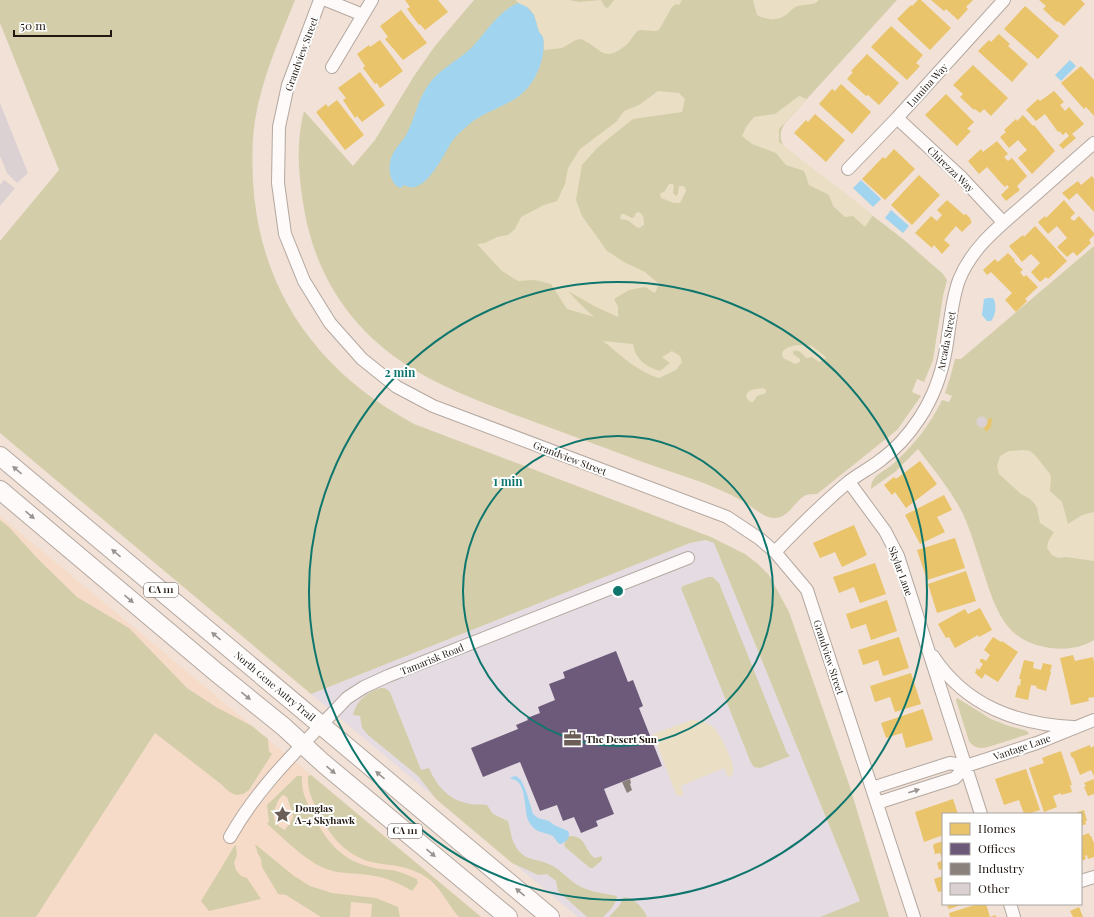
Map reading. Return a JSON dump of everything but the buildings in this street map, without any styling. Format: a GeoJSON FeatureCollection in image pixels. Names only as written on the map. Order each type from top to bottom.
{"type":"FeatureCollection","features":[{"type":"Feature","properties":{"kind":"main road","name":"North Gene Autry Trail"},"geometry":{"type":"LineString","coordinates":[[0,456],[550,917]]}},
{"type":"Feature","properties":{"kind":"main road","name":"CA 111"},"geometry":{"type":"LineString","coordinates":[[0,490],[210,667],[284,727],[323,763],[508,917]]}},
{"type":"Feature","properties":{"kind":"street","name":"Grandview Street"},"geometry":{"type":"LineString","coordinates":[[320,0],[288,85],[279,127],[278,183],[285,234],[304,281],[330,323],[362,359],[398,387],[433,406],[727,517],[760,539],[775,552],[806,590],[914,917]]}},
{"type":"Feature","properties":{"kind":"street"},"geometry":{"type":"LineString","coordinates":[[326,0],[364,15]]}},
{"type":"Feature","properties":{"kind":"street"},"geometry":{"type":"LineString","coordinates":[[332,67],[372,0]]}},
{"type":"Feature","properties":{"kind":"street","name":"Lumina Way"},"geometry":{"type":"LineString","coordinates":[[848,169],[897,118],[1004,0]]}},
{"type":"Feature","properties":{"kind":"street","name":"Chirezza Way"},"geometry":{"type":"LineString","coordinates":[[897,118],[962,178],[1003,222]]}},
{"type":"Feature","properties":{"kind":"street","name":"Arcada Street"},"geometry":{"type":"LineString","coordinates":[[775,552],[830,498],[849,482],[882,460],[908,434],[920,417],[942,371],[955,294],[959,280],[968,263],[980,246],[1003,222],[1094,143]]}},
{"type":"Feature","properties":{"kind":"street","name":"Skylar Lane"},"geometry":{"type":"LineString","coordinates":[[849,482],[879,522],[898,556],[981,813]]}},
{"type":"Feature","properties":{"kind":"street","name":"Tamarisk Road"},"geometry":{"type":"LineString","coordinates":[[230,837],[242,816],[270,779],[302,744],[354,692],[374,682],[688,558]]}},
{"type":"Feature","properties":{"kind":"street","name":"Skylar Lane"},"geometry":{"type":"LineString","coordinates":[[927,647],[949,676],[977,699],[998,712]]}},
{"type":"Feature","properties":{"kind":"street","name":"Vantage Lane"},"geometry":{"type":"LineString","coordinates":[[998,712],[1044,724],[1078,727]]}},
{"type":"Feature","properties":{"kind":"street","name":"Vantage Lane"},"geometry":{"type":"LineString","coordinates":[[872,788],[950,763],[966,766],[1037,743],[1094,720]]}},
{"type":"Feature","properties":{"kind":"street","name":"Vantage Lane"},"geometry":{"type":"LineString","coordinates":[[877,803],[955,778],[966,766]]}},
{"type":"Feature","properties":{"kind":"street"},"geometry":{"type":"LineString","coordinates":[[1082,881],[1094,877]]}},
{"type":"Feature","properties":{"kind":"street"},"geometry":{"type":"LineString","coordinates":[[1011,905],[1014,917]]}},
{"type":"Feature","properties":{"kind":"shaded area"},"geometry":{"type":"Polygon","coordinates":[[[0,0],[295,0],[272,59],[258,104],[254,128],[252,166],[258,221],[267,258],[281,293],[300,324],[322,353],[349,380],[380,403],[414,424],[711,537],[745,554],[769,575],[789,612],[850,787],[889,917],[820,917],[860,901],[714,543],[705,540],[690,543],[311,694],[0,433],[0,241],[59,170],[0,23],[0,0]]]}},
{"type":"Feature","properties":{"kind":"shaded area"},"geometry":{"type":"Polygon","coordinates":[[[474,0],[897,0],[785,123],[782,130],[781,140],[786,149],[903,239],[943,274],[947,280],[933,360],[924,382],[917,379],[912,392],[921,396],[897,430],[817,494],[806,495],[783,516],[773,518],[762,514],[732,495],[719,489],[521,417],[449,388],[402,362],[381,346],[363,329],[346,309],[332,288],[321,265],[312,240],[305,214],[299,162],[301,124],[304,111],[353,166],[375,140],[414,76],[435,46],[474,0]]]}},
{"type":"Feature","properties":{"kind":"shaded area"},"geometry":{"type":"Polygon","coordinates":[[[1094,246],[1094,640],[1073,648],[1050,648],[1035,645],[1023,639],[1006,624],[994,602],[963,514],[948,488],[918,449],[895,472],[871,489],[873,480],[893,464],[920,435],[942,400],[949,402],[952,396],[945,393],[955,359],[961,359],[1094,246]]]}},
{"type":"Feature","properties":{"kind":"shaded area"},"geometry":{"type":"Polygon","coordinates":[[[0,516],[252,726],[482,917],[0,917],[0,516]]]}},
{"type":"Feature","properties":{"kind":"shaded area"},"geometry":{"type":"Polygon","coordinates":[[[0,520],[9,527],[37,558],[77,597],[129,628],[187,688],[216,707],[252,726],[268,739],[269,751],[272,754],[249,790],[241,795],[237,795],[227,790],[155,733],[36,917],[0,917],[0,520]]]}},
{"type":"Feature","properties":{"kind":"shaded area"},"geometry":{"type":"Polygon","coordinates":[[[705,540],[714,543],[860,901],[820,917],[578,917],[311,694],[690,543],[705,540]]]}},
{"type":"Feature","properties":{"kind":"shaded area"},"geometry":{"type":"Polygon","coordinates":[[[708,577],[713,577],[719,583],[787,753],[790,756],[760,768],[754,767],[751,763],[681,588],[708,577]]]}},
{"type":"Feature","properties":{"kind":"shaded area"},"geometry":{"type":"Polygon","coordinates":[[[380,688],[385,688],[390,692],[421,770],[429,768],[440,787],[457,800],[473,804],[487,805],[493,814],[508,821],[514,843],[518,850],[525,856],[551,865],[576,884],[586,889],[617,896],[614,905],[603,917],[587,917],[558,891],[556,881],[547,874],[538,875],[512,863],[436,799],[418,776],[368,735],[362,728],[360,716],[353,715],[354,710],[362,698],[370,692],[380,688]]]}},
{"type":"Feature","properties":{"kind":"shaded area"},"geometry":{"type":"Polygon","coordinates":[[[957,698],[991,719],[1027,731],[1029,734],[988,747],[975,747],[969,741],[956,700],[957,698]]]}},
{"type":"Feature","properties":{"kind":"shaded area"},"geometry":{"type":"Polygon","coordinates":[[[311,775],[481,917],[459,917],[436,886],[420,873],[402,867],[366,860],[358,857],[342,846],[330,832],[313,801],[308,782],[308,776],[311,775]]]}},
{"type":"Feature","properties":{"kind":"shaded area"},"geometry":{"type":"Polygon","coordinates":[[[297,776],[302,776],[303,791],[317,823],[328,839],[341,853],[357,863],[404,874],[417,879],[418,883],[412,891],[381,877],[329,870],[312,862],[267,824],[269,821],[267,805],[297,776]],[[283,795],[280,797],[274,810],[274,820],[278,826],[285,830],[293,818],[287,797],[283,795]]]}},
{"type":"Feature","properties":{"kind":"shaded area"},"geometry":{"type":"Polygon","coordinates":[[[569,836],[579,838],[585,844],[591,855],[595,858],[602,856],[602,860],[593,868],[590,868],[565,847],[564,844],[569,836]]]}},
{"type":"Feature","properties":{"kind":"shaded area"},"geometry":{"type":"Polygon","coordinates":[[[255,844],[294,876],[310,886],[332,893],[376,898],[398,907],[400,917],[371,917],[372,904],[351,902],[350,917],[321,917],[286,895],[278,894],[262,867],[261,859],[255,844]]]}},
{"type":"Feature","properties":{"kind":"shaded area"},"geometry":{"type":"Polygon","coordinates":[[[235,845],[237,855],[234,863],[236,870],[241,876],[247,878],[261,899],[209,911],[201,901],[235,845]]]}},
{"type":"Feature","properties":{"kind":"shaded area"},"geometry":{"type":"Polygon","coordinates":[[[624,897],[638,904],[647,917],[609,917],[619,906],[624,897]]]}},
{"type":"Feature","properties":{"kind":"sand"},"geometry":{"type":"Polygon","coordinates":[[[516,0],[569,0],[579,2],[601,0],[605,7],[608,8],[614,0],[682,0],[679,5],[676,4],[672,7],[659,30],[640,30],[618,51],[606,54],[580,39],[562,48],[544,50],[543,38],[539,32],[532,12],[516,0]]]}},
{"type":"Feature","properties":{"kind":"sand"},"geometry":{"type":"Polygon","coordinates":[[[753,0],[819,0],[812,4],[801,5],[793,8],[783,17],[772,19],[757,15],[753,0]]]}},
{"type":"Feature","properties":{"kind":"sand"},"geometry":{"type":"Polygon","coordinates":[[[658,91],[679,93],[685,99],[682,112],[633,119],[598,147],[582,165],[576,200],[582,216],[607,251],[624,262],[645,272],[659,284],[655,293],[645,287],[629,290],[614,299],[618,307],[618,317],[594,306],[568,291],[594,317],[567,309],[551,284],[535,280],[518,281],[502,271],[477,244],[485,243],[497,237],[508,235],[515,229],[521,217],[544,205],[557,201],[565,184],[568,168],[580,149],[616,122],[624,111],[639,105],[658,91]]]}},
{"type":"Feature","properties":{"kind":"sand"},"geometry":{"type":"Polygon","coordinates":[[[799,96],[807,99],[779,129],[779,142],[873,215],[865,227],[853,216],[845,217],[833,206],[829,195],[809,185],[804,171],[786,165],[776,153],[752,144],[742,136],[746,127],[754,117],[775,114],[799,96]]]}},
{"type":"Feature","properties":{"kind":"sand"},"geometry":{"type":"Polygon","coordinates":[[[669,184],[674,185],[673,193],[676,196],[678,194],[679,186],[685,187],[686,191],[680,203],[674,203],[661,198],[660,194],[665,191],[669,184]]]}},
{"type":"Feature","properties":{"kind":"sand"},"geometry":{"type":"Polygon","coordinates":[[[639,212],[643,216],[644,225],[639,228],[629,221],[620,218],[621,214],[624,214],[632,218],[639,212]]]}},
{"type":"Feature","properties":{"kind":"sand"},"geometry":{"type":"Polygon","coordinates":[[[603,341],[633,344],[636,354],[642,362],[660,371],[670,363],[662,357],[672,351],[680,356],[682,362],[676,370],[659,378],[636,367],[603,341]]]}},
{"type":"Feature","properties":{"kind":"sand"},"geometry":{"type":"Polygon","coordinates":[[[796,345],[812,346],[826,357],[824,360],[819,362],[812,357],[806,358],[801,352],[797,351],[793,351],[793,354],[800,359],[800,362],[795,364],[783,358],[782,352],[787,348],[796,345]]]}},
{"type":"Feature","properties":{"kind":"sand"},"geometry":{"type":"Polygon","coordinates":[[[763,388],[766,390],[766,393],[757,396],[753,402],[750,402],[746,397],[747,393],[751,390],[763,388]]]}},
{"type":"Feature","properties":{"kind":"sand"},"geometry":{"type":"Polygon","coordinates":[[[1009,451],[1030,451],[1035,455],[1050,474],[1050,491],[1062,502],[1068,524],[1082,515],[1094,512],[1094,561],[1066,557],[1058,558],[1052,555],[1047,548],[1048,542],[1054,532],[1040,523],[1037,508],[1034,503],[1021,494],[999,474],[997,466],[1000,456],[1009,451]]]}},
{"type":"Feature","properties":{"kind":"sand"},"geometry":{"type":"Polygon","coordinates":[[[692,720],[701,721],[711,725],[716,730],[730,756],[733,773],[728,777],[724,768],[681,786],[684,795],[679,796],[676,794],[653,734],[692,720]]]}},
{"type":"Feature","properties":{"kind":"water"},"geometry":{"type":"Polygon","coordinates":[[[518,3],[527,7],[534,15],[539,32],[543,37],[544,47],[542,60],[537,73],[530,84],[513,100],[473,121],[453,140],[432,173],[421,184],[415,187],[404,185],[401,188],[398,187],[393,182],[390,174],[391,159],[394,152],[405,137],[425,90],[437,74],[474,45],[503,12],[518,3]]]}},
{"type":"Feature","properties":{"kind":"water"},"geometry":{"type":"Polygon","coordinates":[[[1070,60],[1076,66],[1061,81],[1055,75],[1070,60]]]}},
{"type":"Feature","properties":{"kind":"water"},"geometry":{"type":"Polygon","coordinates":[[[861,180],[881,199],[873,207],[853,188],[861,180]]]}},
{"type":"Feature","properties":{"kind":"water"},"geometry":{"type":"Polygon","coordinates":[[[891,210],[909,226],[903,233],[885,218],[891,210]]]}},
{"type":"Feature","properties":{"kind":"water"},"geometry":{"type":"Polygon","coordinates":[[[993,298],[995,303],[995,313],[991,321],[987,321],[982,315],[984,299],[993,298]]]}},
{"type":"Feature","properties":{"kind":"water"},"geometry":{"type":"Polygon","coordinates":[[[516,776],[521,780],[526,791],[533,814],[538,818],[549,821],[554,825],[568,831],[569,837],[565,842],[560,844],[553,836],[534,829],[527,817],[524,796],[520,784],[516,780],[510,779],[516,776]]]}},
{"type":"Feature","properties":{"kind":"place","name":"The Desert Sun"},"geometry":{"type":"Point","coordinates":[573,739]}},
{"type":"Feature","properties":{"kind":"place","name":"Douglas A-4 Skyhawk"},"geometry":{"type":"Point","coordinates":[282,814]}}]}
